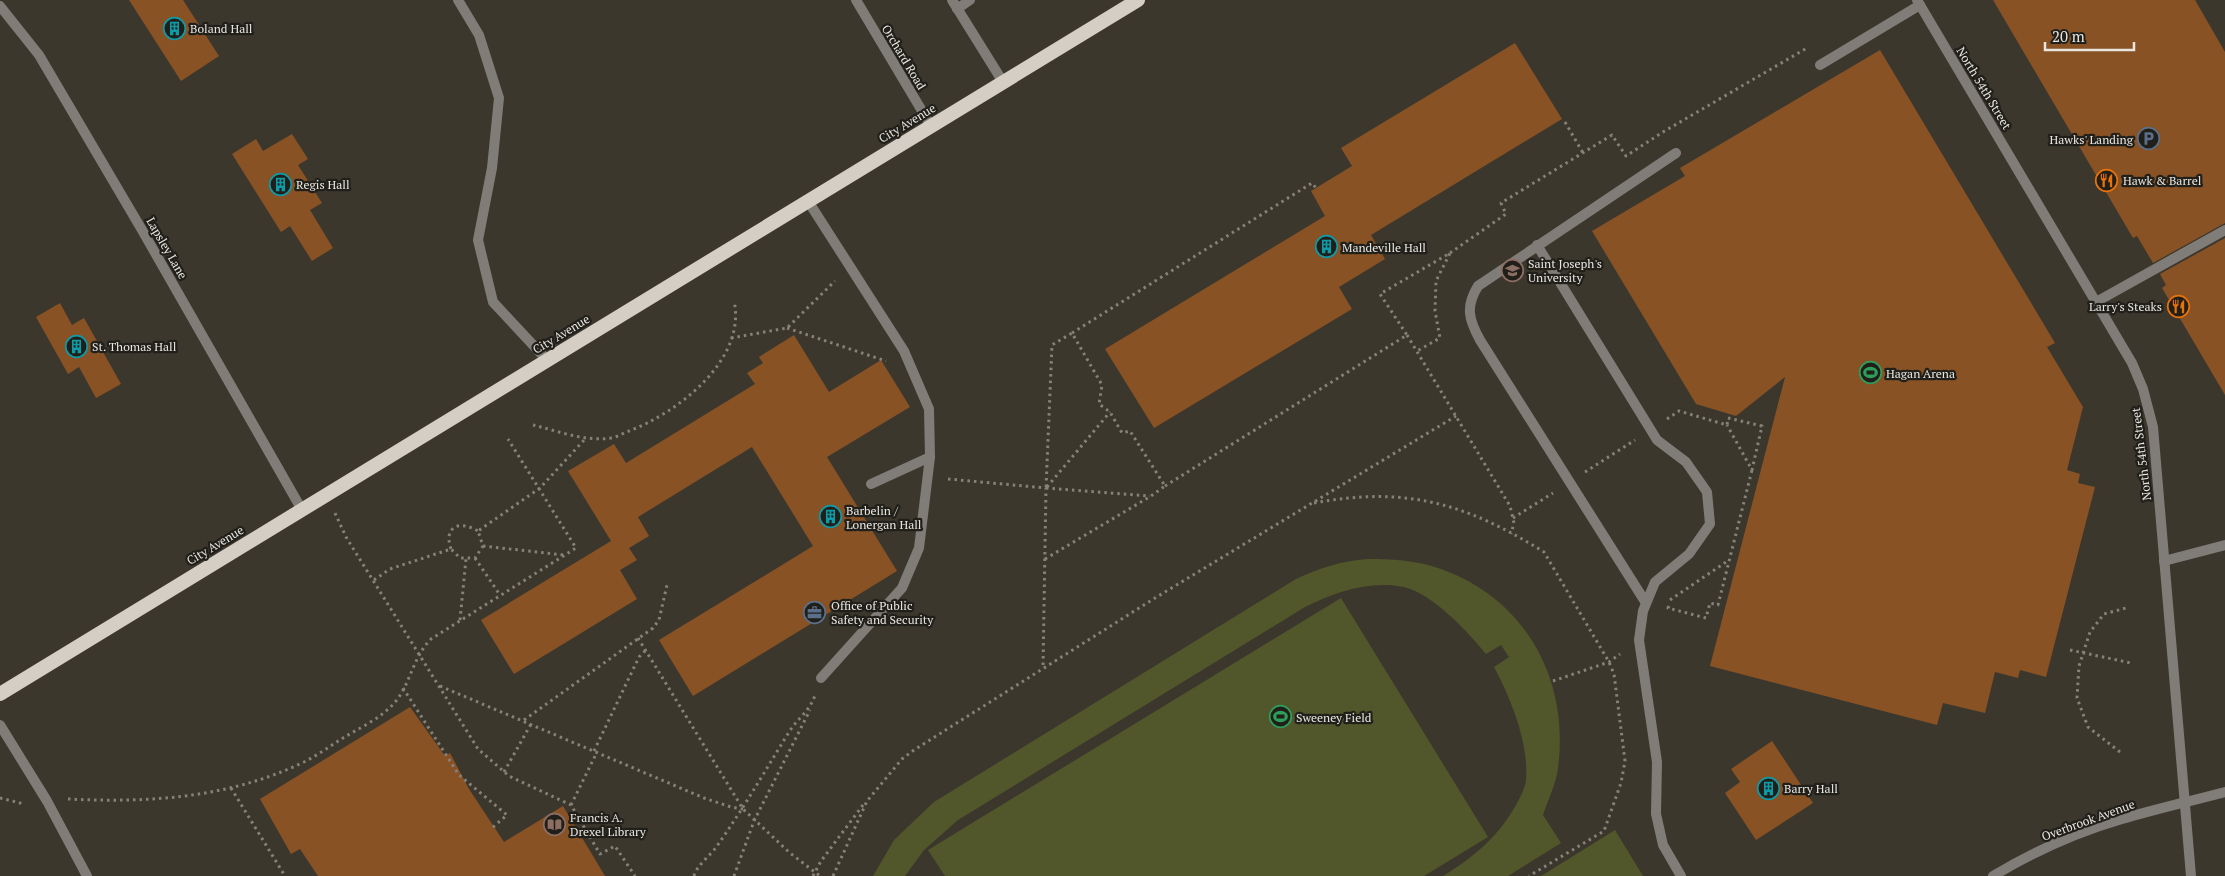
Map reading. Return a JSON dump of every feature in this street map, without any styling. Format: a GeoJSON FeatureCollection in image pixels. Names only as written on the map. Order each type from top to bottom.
{"type":"FeatureCollection","features":[{"type":"Feature","properties":{"kind":"highway","name":"City Avenue"},"geometry":{"type":"LineString","coordinates":[[0,694],[1138,0]]}},
{"type":"Feature","properties":{"kind":"street"},"geometry":{"type":"LineString","coordinates":[[458,0],[479,35],[500,98],[492,168],[478,240],[493,302],[547,360]]}},
{"type":"Feature","properties":{"kind":"street","name":"Orchard Road"},"geometry":{"type":"LineString","coordinates":[[856,0],[931,126]]}},
{"type":"Feature","properties":{"kind":"street"},"geometry":{"type":"LineString","coordinates":[[970,0],[954,4],[1003,82]]}},
{"type":"Feature","properties":{"kind":"street"},"geometry":{"type":"LineString","coordinates":[[1820,64],[1919,2]]}},
{"type":"Feature","properties":{"kind":"street","name":"North 54th Street"},"geometry":{"type":"LineString","coordinates":[[1919,2],[2132,363],[2148,402],[2152,427],[2191,876]]}},
{"type":"Feature","properties":{"kind":"street","name":"Lapsley Lane"},"geometry":{"type":"LineString","coordinates":[[0,6],[44,64],[142,230],[302,510]]}},
{"type":"Feature","properties":{"kind":"street"},"geometry":{"type":"LineString","coordinates":[[1646,603],[1470,322],[1471,297],[1478,286],[1676,153]]}},
{"type":"Feature","properties":{"kind":"street"},"geometry":{"type":"LineString","coordinates":[[808,201],[904,351],[929,409],[930,457],[919,548],[902,588],[821,678]]}},
{"type":"Feature","properties":{"kind":"street"},"geometry":{"type":"LineString","coordinates":[[2096,302],[2225,230]]}},
{"type":"Feature","properties":{"kind":"street"},"geometry":{"type":"LineString","coordinates":[[1538,245],[1657,440],[1686,462],[1707,492],[1710,524],[1689,554],[1655,582],[1643,610],[1639,640],[1657,762],[1656,814],[1663,845],[1681,876]]}},
{"type":"Feature","properties":{"kind":"street"},"geometry":{"type":"LineString","coordinates":[[871,484],[930,457]]}},
{"type":"Feature","properties":{"kind":"street"},"geometry":{"type":"LineString","coordinates":[[2164,561],[2225,545]]}},
{"type":"Feature","properties":{"kind":"street"},"geometry":{"type":"LineString","coordinates":[[0,725],[47,801],[86,876]]}},
{"type":"Feature","properties":{"kind":"street","name":"Overbrook Avenue"},"geometry":{"type":"LineString","coordinates":[[1993,876],[2018,861],[2071,837],[2121,819],[2225,792]]}},
{"type":"Feature","properties":{"kind":"path"},"geometry":{"type":"LineString","coordinates":[[1511,534],[1514,523],[1510,506],[1417,351],[1380,294],[1450,252],[1506,214],[1501,203],[1612,135],[1626,156],[1663,132],[1809,47]]}},
{"type":"Feature","properties":{"kind":"path"},"geometry":{"type":"LineString","coordinates":[[1565,122],[1583,153]]}},
{"type":"Feature","properties":{"kind":"path"},"geometry":{"type":"LineString","coordinates":[[1043,668],[1046,488],[1052,345],[1312,182],[1316,188]]}},
{"type":"Feature","properties":{"kind":"path"},"geometry":{"type":"LineString","coordinates":[[1417,351],[1440,338],[1435,311],[1436,282],[1450,252]]}},
{"type":"Feature","properties":{"kind":"path"},"geometry":{"type":"LineString","coordinates":[[787,328],[836,281]]}},
{"type":"Feature","properties":{"kind":"path"},"geometry":{"type":"LineString","coordinates":[[533,425],[586,438],[614,438],[644,426],[687,398],[715,370],[731,338],[737,314],[734,301]]}},
{"type":"Feature","properties":{"kind":"path"},"geometry":{"type":"LineString","coordinates":[[731,338],[787,328],[912,370]]}},
{"type":"Feature","properties":{"kind":"path"},"geometry":{"type":"LineString","coordinates":[[1072,333],[1102,385],[1100,404],[1110,412],[1122,433],[1130,431],[1165,486]]}},
{"type":"Feature","properties":{"kind":"path"},"geometry":{"type":"LineString","coordinates":[[1045,559],[1151,496],[1407,335]]}},
{"type":"Feature","properties":{"kind":"path"},"geometry":{"type":"LineString","coordinates":[[1046,488],[1110,412]]}},
{"type":"Feature","properties":{"kind":"path"},"geometry":{"type":"LineString","coordinates":[[814,874],[821,861],[867,800],[908,755],[1043,668],[1456,416]]}},
{"type":"Feature","properties":{"kind":"path"},"geometry":{"type":"LineString","coordinates":[[478,531],[540,488],[586,438]]}},
{"type":"Feature","properties":{"kind":"path"},"geometry":{"type":"LineString","coordinates":[[47,801],[60,798],[93,800],[180,798],[230,788],[278,773],[306,761],[380,716],[396,701],[419,652],[430,639],[576,548],[508,439]]}},
{"type":"Feature","properties":{"kind":"path"},"geometry":{"type":"LineString","coordinates":[[1729,560],[1670,599],[1668,608],[1706,618],[1710,603],[1718,605],[1752,470]]}},
{"type":"Feature","properties":{"kind":"path"},"geometry":{"type":"LineString","coordinates":[[927,478],[1151,496]]}},
{"type":"Feature","properties":{"kind":"path"},"geometry":{"type":"LineString","coordinates":[[327,494],[346,537],[478,749],[509,776],[571,805],[600,854],[615,846],[635,876]]}},
{"type":"Feature","properties":{"kind":"path"},"geometry":{"type":"LineString","coordinates":[[1311,503],[1351,496],[1409,497],[1473,514],[1511,534],[1544,552],[1609,662],[1614,674],[1625,761],[1621,783],[1610,815],[1604,831],[1529,876]]}},
{"type":"Feature","properties":{"kind":"path"},"geometry":{"type":"LineString","coordinates":[[467,526],[478,531],[483,546],[475,558],[460,558],[451,549],[449,537],[453,528],[467,526]]}},
{"type":"Feature","properties":{"kind":"path"},"geometry":{"type":"LineString","coordinates":[[483,546],[564,555]]}},
{"type":"Feature","properties":{"kind":"path"},"geometry":{"type":"LineString","coordinates":[[374,580],[390,569],[451,549]]}},
{"type":"Feature","properties":{"kind":"path"},"geometry":{"type":"LineString","coordinates":[[475,558],[500,595]]}},
{"type":"Feature","properties":{"kind":"path"},"geometry":{"type":"LineString","coordinates":[[460,620],[466,559]]}},
{"type":"Feature","properties":{"kind":"path"},"geometry":{"type":"LineString","coordinates":[[524,721],[638,638],[659,620],[667,585]]}},
{"type":"Feature","properties":{"kind":"path"},"geometry":{"type":"LineString","coordinates":[[2120,752],[2088,727],[2077,698],[2080,666],[2090,632],[2104,614],[2126,608]]}},
{"type":"Feature","properties":{"kind":"path"},"geometry":{"type":"LineString","coordinates":[[638,638],[743,809],[814,874],[820,876]]}},
{"type":"Feature","properties":{"kind":"path"},"geometry":{"type":"LineString","coordinates":[[1552,681],[1609,662],[1639,640]]}},
{"type":"Feature","properties":{"kind":"path"},"geometry":{"type":"LineString","coordinates":[[571,805],[639,657],[646,650]]}},
{"type":"Feature","properties":{"kind":"path"},"geometry":{"type":"LineString","coordinates":[[2070,650],[2131,663]]}},
{"type":"Feature","properties":{"kind":"path"},"geometry":{"type":"LineString","coordinates":[[734,876],[754,821],[812,705],[821,678]]}},
{"type":"Feature","properties":{"kind":"path"},"geometry":{"type":"LineString","coordinates":[[439,686],[704,798],[743,809]]}},
{"type":"Feature","properties":{"kind":"path"},"geometry":{"type":"LineString","coordinates":[[403,688],[459,775],[507,815],[492,828]]}},
{"type":"Feature","properties":{"kind":"path"},"geometry":{"type":"LineString","coordinates":[[694,876],[695,870],[714,850],[743,809],[790,730],[812,705]]}},
{"type":"Feature","properties":{"kind":"path"},"geometry":{"type":"LineString","coordinates":[[504,772],[531,724]]}},
{"type":"Feature","properties":{"kind":"path"},"geometry":{"type":"LineString","coordinates":[[230,788],[285,876]]}},
{"type":"Feature","properties":{"kind":"path"},"geometry":{"type":"LineString","coordinates":[[833,876],[867,800]]}},
{"type":"Feature","properties":{"kind":"green space"},"geometry":{"type":"Polygon","coordinates":[[[1367,559],[1421,563],[1469,581],[1495,599],[1517,621],[1535,646],[1548,674],[1557,704],[1560,735],[1558,768],[1554,786],[1543,815],[1561,843],[1508,876],[1443,876],[1475,854],[1493,837],[1509,816],[1525,786],[1526,766],[1522,736],[1507,693],[1494,667],[1509,657],[1501,645],[1486,654],[1470,635],[1427,597],[1404,587],[1378,585],[1341,592],[1305,607],[958,820],[924,850],[905,876],[873,876],[894,840],[934,802],[1296,579],[1348,561],[1367,559]]]}},
{"type":"Feature","properties":{"kind":"green space","name":"Sweeney Field"},"geometry":{"type":"Polygon","coordinates":[[[1341,598],[1488,837],[1424,876],[945,876],[928,850],[1341,598]]]}},
{"type":"Feature","properties":{"kind":"green space"},"geometry":{"type":"Polygon","coordinates":[[[1615,830],[1643,876],[1541,876],[1615,830]]]}},
{"type":"Feature","properties":{"kind":"building","name":"Boland Hall"},"geometry":{"type":"Polygon","coordinates":[[[129,0],[183,0],[219,56],[181,81],[129,0]]]}},
{"type":"Feature","properties":{"kind":"building","name":"Hawks' Landing"},"geometry":{"type":"Polygon","coordinates":[[[1993,0],[2195,0],[2225,52],[2225,223],[2153,263],[2137,236],[2133,238],[1993,0]]]}},
{"type":"Feature","properties":{"kind":"building","name":"Mandeville Hall"},"geometry":{"type":"Polygon","coordinates":[[[1515,43],[1562,119],[1371,235],[1385,259],[1339,287],[1352,309],[1154,428],[1105,349],[1325,216],[1311,191],[1352,166],[1341,148],[1515,43]]]}},
{"type":"Feature","properties":{"kind":"building","name":"Hagan Arena"},"geometry":{"type":"Polygon","coordinates":[[[1880,50],[2055,343],[2047,347],[2083,407],[2067,470],[2080,474],[2078,483],[2095,487],[2046,677],[2020,670],[2018,678],[1995,672],[1985,713],[1943,703],[1937,725],[1710,666],[1785,377],[1736,416],[1696,404],[1592,231],[1685,176],[1680,168],[1880,50]]]}},
{"type":"Feature","properties":{"kind":"building","name":"Regis Hall"},"geometry":{"type":"Polygon","coordinates":[[[292,134],[308,159],[298,165],[322,203],[310,210],[333,248],[312,261],[290,226],[281,232],[232,154],[256,139],[263,151],[292,134]]]}},
{"type":"Feature","properties":{"kind":"building"},"geometry":{"type":"Polygon","coordinates":[[[2225,238],[2225,395],[2162,288],[2166,285],[2160,274],[2225,238]]]}},
{"type":"Feature","properties":{"kind":"building","name":"St. Thomas Hall"},"geometry":{"type":"Polygon","coordinates":[[[60,303],[72,325],[84,318],[121,384],[96,398],[79,367],[68,374],[36,317],[60,303]]]}},
{"type":"Feature","properties":{"kind":"building","name":"Barbelin / Lonergan Hall"},"geometry":{"type":"Polygon","coordinates":[[[794,335],[829,392],[881,360],[910,407],[827,457],[897,571],[693,696],[659,640],[813,546],[752,447],[638,517],[649,536],[629,548],[637,560],[620,570],[637,599],[514,674],[481,620],[611,541],[568,471],[614,444],[626,463],[755,384],[747,373],[763,363],[759,357],[794,335]]]}},
{"type":"Feature","properties":{"kind":"building"},"geometry":{"type":"Polygon","coordinates":[[[410,707],[445,756],[450,753],[469,789],[504,842],[563,806],[605,876],[318,876],[300,849],[291,854],[260,799],[410,707]]]}},
{"type":"Feature","properties":{"kind":"building","name":"Barry Hall"},"geometry":{"type":"Polygon","coordinates":[[[1772,741],[1813,803],[1756,840],[1725,793],[1740,782],[1731,769],[1772,741]]]}},
{"type":"Feature","properties":{"kind":"place","name":"Boland Hall"},"geometry":{"type":"Point","coordinates":[174,28]}},
{"type":"Feature","properties":{"kind":"place","name":"Hawks' Landing"},"geometry":{"type":"Point","coordinates":[2149,139]}},
{"type":"Feature","properties":{"kind":"place","name":"Hawk & Barrel"},"geometry":{"type":"Point","coordinates":[2107,180]}},
{"type":"Feature","properties":{"kind":"place","name":"Regis Hall"},"geometry":{"type":"Point","coordinates":[280,184]}},
{"type":"Feature","properties":{"kind":"place","name":"Mandeville Hall"},"geometry":{"type":"Point","coordinates":[1326,247]}},
{"type":"Feature","properties":{"kind":"place","name":"Saint Joseph's University"},"geometry":{"type":"Point","coordinates":[1512,270]}},
{"type":"Feature","properties":{"kind":"place","name":"Larry's Steaks"},"geometry":{"type":"Point","coordinates":[2178,306]}},
{"type":"Feature","properties":{"kind":"place","name":"St. Thomas Hall"},"geometry":{"type":"Point","coordinates":[76,346]}},
{"type":"Feature","properties":{"kind":"place","name":"Hagan Arena"},"geometry":{"type":"Point","coordinates":[1870,373]}},
{"type":"Feature","properties":{"kind":"place","name":"Barbelin / Lonergan Hall"},"geometry":{"type":"Point","coordinates":[830,517]}},
{"type":"Feature","properties":{"kind":"place","name":"Office of Public Safety and Security"},"geometry":{"type":"Point","coordinates":[815,612]}},
{"type":"Feature","properties":{"kind":"place","name":"Sweeney Field"},"geometry":{"type":"Point","coordinates":[1280,717]}},
{"type":"Feature","properties":{"kind":"place","name":"Barry Hall"},"geometry":{"type":"Point","coordinates":[1768,788]}},
{"type":"Feature","properties":{"kind":"place","name":"Francis A. Drexel Library"},"geometry":{"type":"Point","coordinates":[554,824]}}]}
